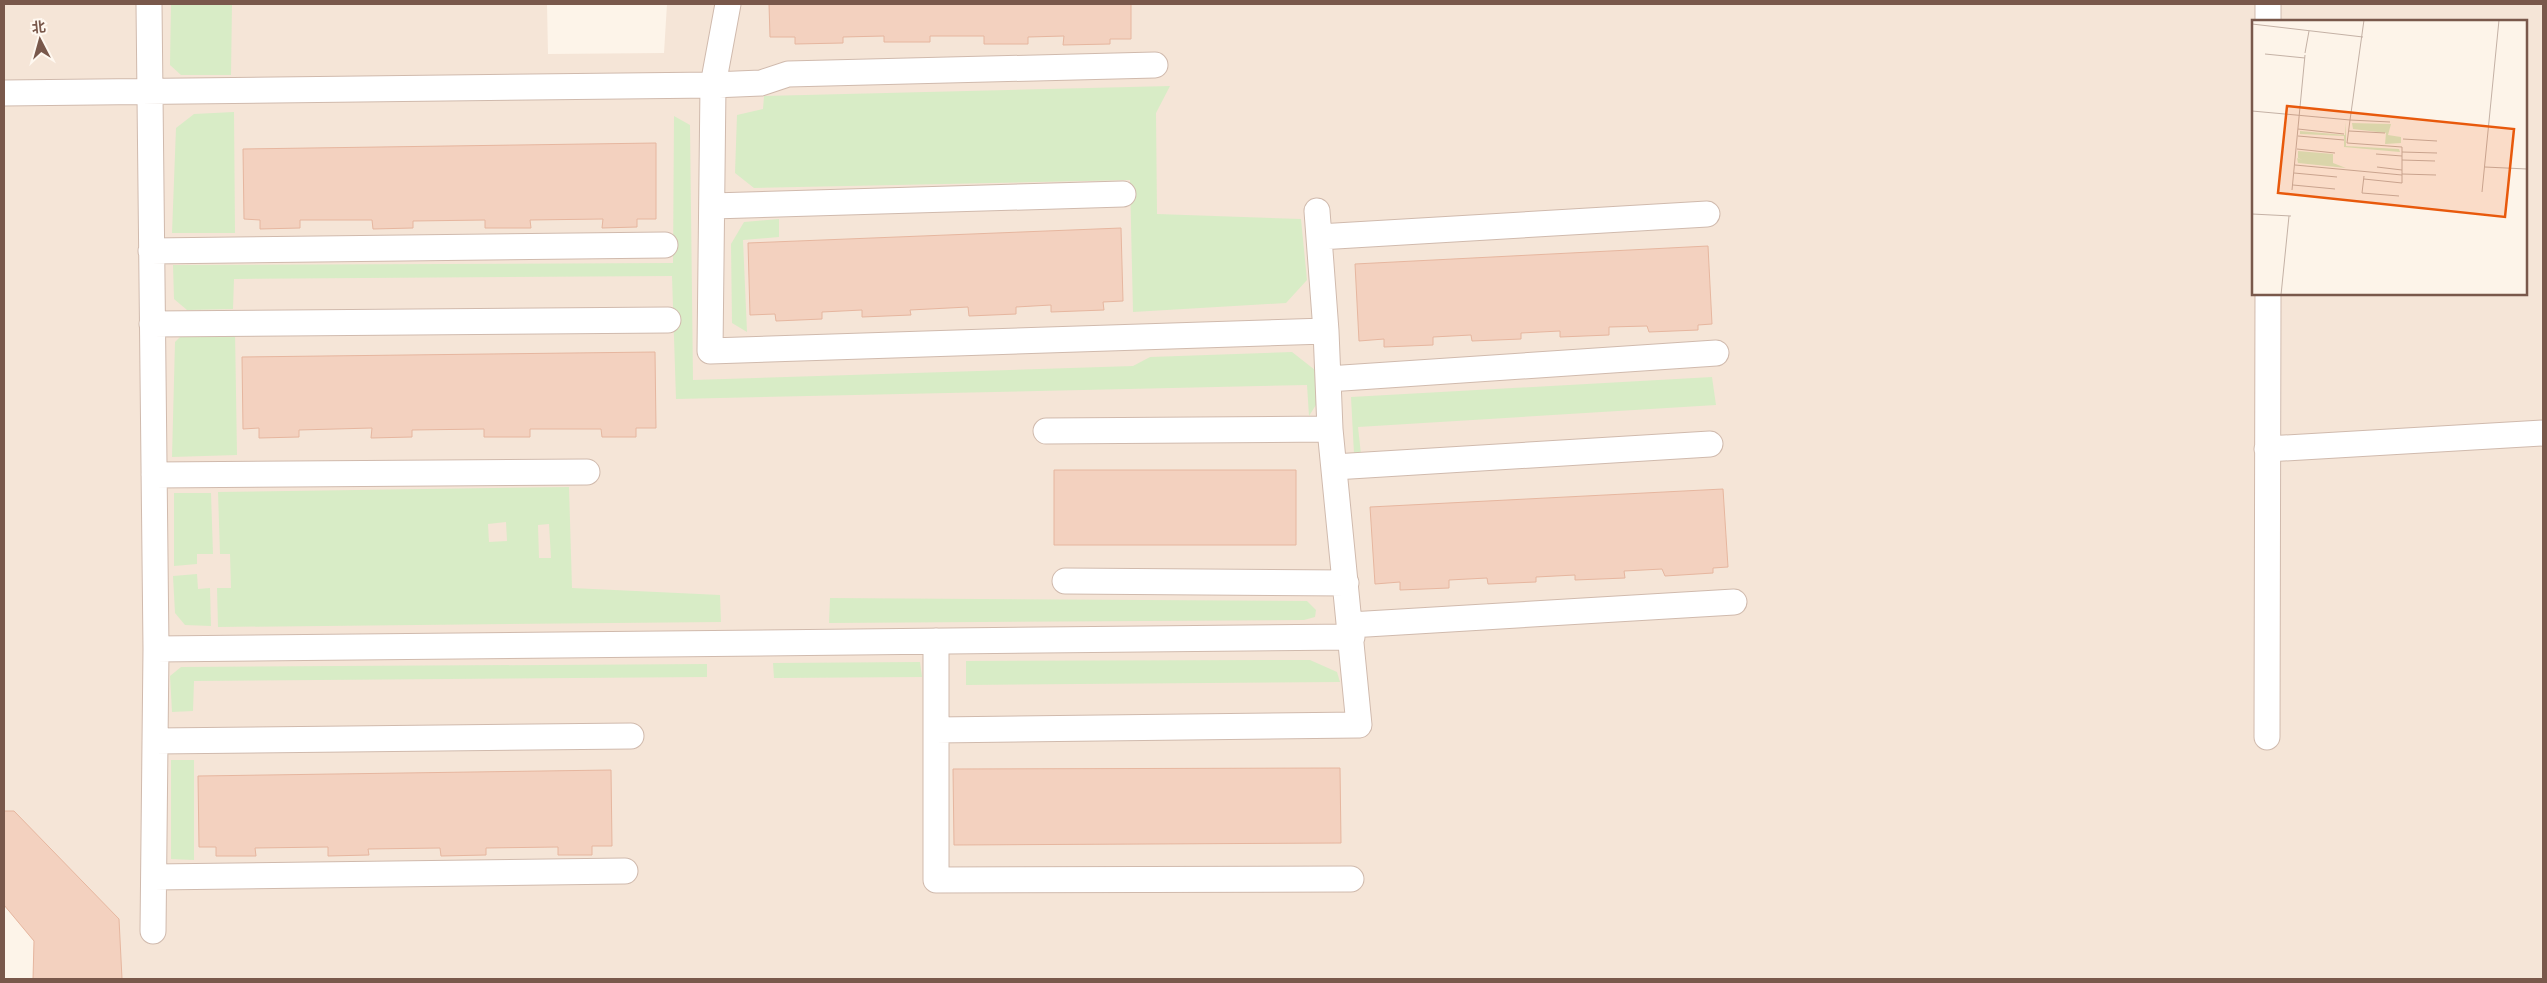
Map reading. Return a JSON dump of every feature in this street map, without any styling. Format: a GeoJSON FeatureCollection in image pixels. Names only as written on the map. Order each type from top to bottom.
{"type":"FeatureCollection","features":[{"type":"Feature","properties":{"kind":"lane"},"geometry":{"type":"LineString","coordinates":[[149,4],[156,649],[153,931]]}},
{"type":"Feature","properties":{"kind":"lane"},"geometry":{"type":"LineString","coordinates":[[728,4],[713,85],[710,351],[1326,331]]}},
{"type":"Feature","properties":{"kind":"lane"},"geometry":{"type":"LineString","coordinates":[[2268,4],[2268,20]]}},
{"type":"Feature","properties":{"kind":"lane"},"geometry":{"type":"LineString","coordinates":[[4,93],[761,84],[788,74],[1155,65]]}},
{"type":"Feature","properties":{"kind":"lane"},"geometry":{"type":"LineString","coordinates":[[712,206],[1123,194]]}},
{"type":"Feature","properties":{"kind":"lane"},"geometry":{"type":"LineString","coordinates":[[936,730],[1359,725],[1330,429],[1326,331],[1317,211]]}},
{"type":"Feature","properties":{"kind":"lane"},"geometry":{"type":"LineString","coordinates":[[1320,237],[1707,214]]}},
{"type":"Feature","properties":{"kind":"lane"},"geometry":{"type":"LineString","coordinates":[[151,251],[665,245]]}},
{"type":"Feature","properties":{"kind":"lane"},"geometry":{"type":"LineString","coordinates":[[2267,737],[2268,295]]}},
{"type":"Feature","properties":{"kind":"lane"},"geometry":{"type":"LineString","coordinates":[[152,324],[668,320]]}},
{"type":"Feature","properties":{"kind":"lane"},"geometry":{"type":"LineString","coordinates":[[1328,379],[1716,353]]}},
{"type":"Feature","properties":{"kind":"lane"},"geometry":{"type":"LineString","coordinates":[[1046,431],[1330,429]]}},
{"type":"Feature","properties":{"kind":"lane"},"geometry":{"type":"LineString","coordinates":[[2267,449],[2543,433]]}},
{"type":"Feature","properties":{"kind":"lane"},"geometry":{"type":"LineString","coordinates":[[1334,467],[1710,444]]}},
{"type":"Feature","properties":{"kind":"lane"},"geometry":{"type":"LineString","coordinates":[[154,475],[587,472]]}},
{"type":"Feature","properties":{"kind":"lane"},"geometry":{"type":"LineString","coordinates":[[1065,581],[1346,583]]}},
{"type":"Feature","properties":{"kind":"lane"},"geometry":{"type":"LineString","coordinates":[[156,649],[936,641],[1351,631],[1734,602]]}},
{"type":"Feature","properties":{"kind":"lane"},"geometry":{"type":"LineString","coordinates":[[936,641],[936,880],[1351,879]]}},
{"type":"Feature","properties":{"kind":"lane"},"geometry":{"type":"LineString","coordinates":[[155,741],[631,736]]}},
{"type":"Feature","properties":{"kind":"lane"},"geometry":{"type":"LineString","coordinates":[[154,877],[625,871]]}},
{"type":"Feature","properties":{"kind":"shaded area"},"geometry":{"type":"Polygon","coordinates":[[[4,4],[547,4],[548,54],[664,53],[667,4],[2543,4],[2543,979],[33,979],[34,941],[4,905],[4,4]]]}},
{"type":"Feature","properties":{"kind":"green space"},"geometry":{"type":"Polygon","coordinates":[[[171,4],[232,4],[231,75],[181,75],[170,65],[171,4]]]}},
{"type":"Feature","properties":{"kind":"green space"},"geometry":{"type":"Polygon","coordinates":[[[1170,86],[1156,113],[1157,214],[1301,219],[1307,280],[1286,303],[1133,312],[1130,180],[754,188],[735,173],[737,115],[763,109],[764,96],[1170,86]]]}},
{"type":"Feature","properties":{"kind":"green space"},"geometry":{"type":"Polygon","coordinates":[[[234,112],[235,233],[172,233],[176,128],[194,114],[234,112]]]}},
{"type":"Feature","properties":{"kind":"green space"},"geometry":{"type":"Polygon","coordinates":[[[674,116],[690,125],[693,380],[1133,366],[1150,357],[1292,352],[1315,370],[1319,400],[1309,416],[1307,385],[676,399],[672,276],[234,279],[233,309],[187,310],[174,299],[173,265],[673,263],[674,116]]]}},
{"type":"Feature","properties":{"kind":"green space"},"geometry":{"type":"Polygon","coordinates":[[[779,219],[779,237],[743,240],[747,332],[732,323],[731,244],[744,222],[779,219]]]}},
{"type":"Feature","properties":{"kind":"green space"},"geometry":{"type":"Polygon","coordinates":[[[235,331],[237,455],[172,457],[175,342],[184,333],[235,331]]]}},
{"type":"Feature","properties":{"kind":"green space"},"geometry":{"type":"Polygon","coordinates":[[[1712,377],[1716,405],[1358,427],[1361,454],[1354,454],[1351,397],[1712,377]]]}},
{"type":"Feature","properties":{"kind":"green space"},"geometry":{"type":"Polygon","coordinates":[[[569,487],[572,588],[720,595],[721,622],[218,627],[217,588],[231,588],[230,554],[220,554],[218,492],[569,487]],[[506,522],[488,524],[489,542],[507,541],[506,522]],[[549,524],[538,525],[539,558],[551,558],[549,524]]]}},
{"type":"Feature","properties":{"kind":"green space"},"geometry":{"type":"Polygon","coordinates":[[[174,493],[211,493],[213,554],[197,554],[197,564],[174,566],[174,493]]]}},
{"type":"Feature","properties":{"kind":"green space"},"geometry":{"type":"Polygon","coordinates":[[[197,574],[198,589],[210,588],[211,626],[185,625],[175,613],[173,576],[197,574]]]}},
{"type":"Feature","properties":{"kind":"green space"},"geometry":{"type":"Polygon","coordinates":[[[830,598],[1307,601],[1316,610],[1315,617],[1304,620],[829,623],[830,598]]]}},
{"type":"Feature","properties":{"kind":"green space"},"geometry":{"type":"Polygon","coordinates":[[[1310,660],[1337,672],[1340,682],[966,685],[966,661],[1310,660]]]}},
{"type":"Feature","properties":{"kind":"green space"},"geometry":{"type":"Polygon","coordinates":[[[920,662],[922,677],[774,678],[773,663],[920,662]]]}},
{"type":"Feature","properties":{"kind":"green space"},"geometry":{"type":"Polygon","coordinates":[[[707,664],[707,677],[194,681],[193,711],[172,712],[170,676],[181,667],[707,664]]]}},
{"type":"Feature","properties":{"kind":"green space"},"geometry":{"type":"Polygon","coordinates":[[[171,760],[194,760],[194,860],[171,859],[171,760]]]}},
{"type":"Feature","properties":{"kind":"building"},"geometry":{"type":"Polygon","coordinates":[[[769,4],[1131,4],[1131,39],[1110,39],[1110,44],[1063,45],[1064,36],[1028,37],[1028,44],[984,44],[984,36],[930,36],[930,42],[884,42],[884,36],[843,37],[843,43],[795,44],[795,37],[770,37],[769,4]]]}},
{"type":"Feature","properties":{"kind":"building"},"geometry":{"type":"Polygon","coordinates":[[[656,143],[656,219],[637,219],[637,227],[602,228],[603,219],[530,220],[531,228],[485,228],[485,220],[413,221],[413,228],[373,229],[372,220],[300,220],[300,228],[260,229],[260,220],[244,219],[243,149],[656,143]]]}},
{"type":"Feature","properties":{"kind":"building"},"geometry":{"type":"Polygon","coordinates":[[[1121,228],[1123,301],[1103,302],[1104,310],[1051,312],[1051,305],[1016,307],[1016,314],[969,316],[968,307],[910,310],[911,315],[862,317],[862,310],[822,312],[822,319],[776,321],[775,314],[750,315],[748,243],[1121,228]]]}},
{"type":"Feature","properties":{"kind":"building"},"geometry":{"type":"Polygon","coordinates":[[[1708,246],[1712,324],[1698,325],[1698,330],[1649,332],[1647,326],[1609,327],[1609,335],[1560,337],[1560,331],[1521,333],[1521,339],[1472,341],[1471,335],[1433,337],[1433,345],[1384,347],[1384,339],[1359,341],[1355,264],[1708,246]]]}},
{"type":"Feature","properties":{"kind":"building"},"geometry":{"type":"Polygon","coordinates":[[[655,352],[656,428],[636,428],[636,437],[602,437],[601,429],[530,429],[530,437],[484,437],[484,429],[412,430],[412,437],[371,438],[372,428],[299,430],[299,437],[259,438],[259,428],[243,429],[242,357],[655,352]]]}},
{"type":"Feature","properties":{"kind":"building"},"geometry":{"type":"Polygon","coordinates":[[[1054,470],[1296,470],[1296,545],[1054,545],[1054,470]]]}},
{"type":"Feature","properties":{"kind":"building"},"geometry":{"type":"Polygon","coordinates":[[[1723,489],[1728,567],[1713,568],[1713,573],[1665,576],[1662,569],[1624,571],[1625,578],[1575,580],[1575,575],[1536,577],[1536,582],[1488,584],[1487,578],[1449,580],[1449,588],[1400,590],[1400,582],[1375,584],[1370,507],[1723,489]]]}},
{"type":"Feature","properties":{"kind":"building"},"geometry":{"type":"Polygon","coordinates":[[[1340,768],[1341,843],[954,845],[953,769],[1340,768]]]}},
{"type":"Feature","properties":{"kind":"building"},"geometry":{"type":"Polygon","coordinates":[[[611,770],[612,846],[592,846],[592,855],[558,855],[558,847],[486,848],[486,855],[441,856],[440,848],[368,849],[369,855],[328,856],[328,847],[255,848],[256,856],[216,856],[216,847],[199,847],[198,776],[611,770]]]}},
{"type":"Feature","properties":{"kind":"building"},"geometry":{"type":"Polygon","coordinates":[[[4,811],[14,811],[119,919],[122,979],[33,979],[34,941],[4,905],[4,811]]]}}]}
